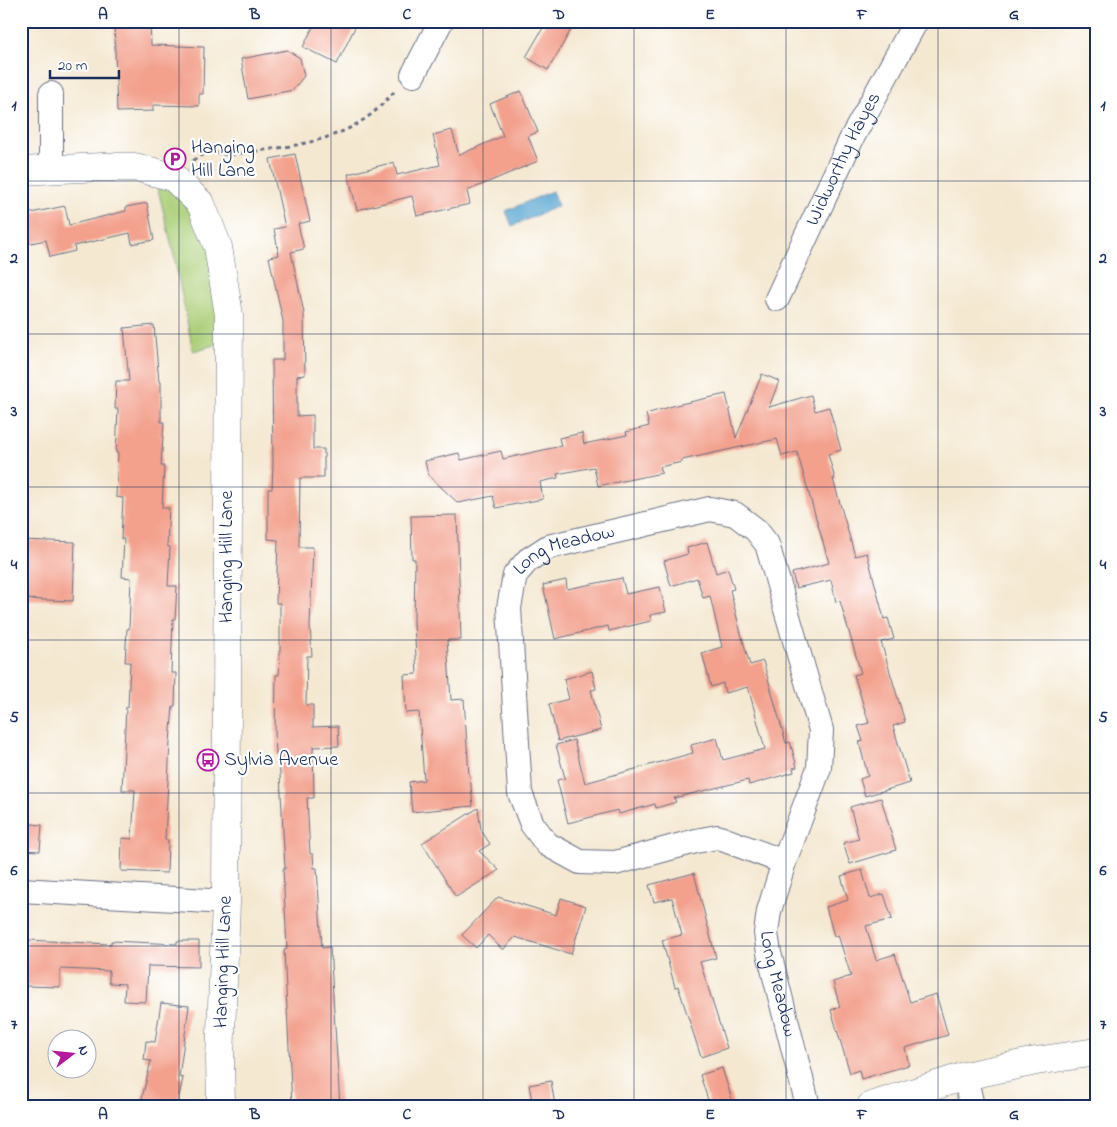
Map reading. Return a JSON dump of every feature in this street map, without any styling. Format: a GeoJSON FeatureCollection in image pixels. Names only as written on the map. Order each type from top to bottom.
{"type":"FeatureCollection","features":[{"type":"Feature","properties":{"kind":"street"},"geometry":{"type":"LineString","coordinates":[[413,75],[441,21]]}},
{"type":"Feature","properties":{"kind":"street","name":"Widworthy Hayes"},"geometry":{"type":"LineString","coordinates":[[777,299],[853,136],[916,21]]}},
{"type":"Feature","properties":{"kind":"street"},"geometry":{"type":"LineString","coordinates":[[51,94],[51,169]]}},
{"type":"Feature","properties":{"kind":"street","name":"Hanging Hill Lane"},"geometry":{"type":"LineString","coordinates":[[21,171],[135,167],[173,177],[202,204],[218,247],[229,315],[226,902],[220,1059],[221,1106]]}},
{"type":"Feature","properties":{"kind":"street","name":"Long Meadow"},"geometry":{"type":"LineString","coordinates":[[784,862],[717,838],[696,840],[615,863],[580,862],[547,844],[532,824],[520,793],[508,608],[515,575],[528,560],[548,547],[710,510],[735,514],[756,530],[767,544],[822,730],[819,768],[784,862],[769,911],[766,933],[769,953],[808,1106]]}},
{"type":"Feature","properties":{"kind":"street"},"geometry":{"type":"LineString","coordinates":[[21,890],[226,902]]}},
{"type":"Feature","properties":{"kind":"street"},"geometry":{"type":"LineString","coordinates":[[871,1106],[964,1076],[1036,1061],[1096,1052]]}},
{"type":"Feature","properties":{"kind":"street"},"geometry":{"type":"LineString","coordinates":[[964,1076],[972,1106]]}},
{"type":"Feature","properties":{"kind":"path"},"geometry":{"type":"LineString","coordinates":[[173,177],[203,154],[210,152],[225,155],[305,144],[330,136],[353,125],[373,112],[413,75]]}},
{"type":"Feature","properties":{"kind":"green space"},"geometry":{"type":"Polygon","coordinates":[[[156,181],[201,204],[228,341],[193,351],[173,251],[156,181]]]}},
{"type":"Feature","properties":{"kind":"water"},"geometry":{"type":"Polygon","coordinates":[[[552,191],[558,206],[512,226],[506,211],[552,191]]]}},
{"type":"Feature","properties":{"kind":"building"},"geometry":{"type":"Polygon","coordinates":[[[114,21],[150,21],[151,45],[204,47],[203,94],[199,94],[199,106],[153,105],[153,111],[117,112],[114,21]]]}},
{"type":"Feature","properties":{"kind":"building"},"geometry":{"type":"Polygon","coordinates":[[[316,21],[358,21],[337,64],[303,47],[316,21]]]}},
{"type":"Feature","properties":{"kind":"building"},"geometry":{"type":"Polygon","coordinates":[[[547,21],[576,21],[548,70],[526,57],[547,21]]]}},
{"type":"Feature","properties":{"kind":"building"},"geometry":{"type":"Polygon","coordinates":[[[287,50],[300,58],[304,76],[293,90],[248,99],[241,59],[287,50]]]}},
{"type":"Feature","properties":{"kind":"building"},"geometry":{"type":"Polygon","coordinates":[[[521,91],[538,132],[528,136],[538,161],[467,191],[470,204],[417,216],[412,196],[357,210],[348,174],[394,162],[397,175],[440,165],[433,135],[452,130],[459,155],[503,136],[490,104],[521,91]]]}},
{"type":"Feature","properties":{"kind":"building"},"geometry":{"type":"Polygon","coordinates":[[[295,154],[310,221],[298,224],[304,249],[291,252],[304,313],[305,375],[297,376],[297,416],[313,415],[313,449],[324,449],[324,478],[300,478],[299,547],[313,547],[310,626],[312,656],[307,656],[306,705],[313,705],[313,727],[338,726],[339,746],[313,747],[314,798],[307,798],[310,854],[313,854],[314,868],[317,868],[322,948],[330,947],[340,1106],[292,1106],[284,950],[287,949],[283,869],[285,869],[279,756],[276,755],[275,732],[276,675],[279,675],[280,651],[280,603],[276,603],[278,540],[268,539],[268,489],[272,489],[273,464],[272,360],[283,360],[283,321],[269,257],[279,255],[274,229],[285,227],[270,159],[295,154]]]}},
{"type":"Feature","properties":{"kind":"building"},"geometry":{"type":"Polygon","coordinates":[[[147,203],[154,240],[132,244],[130,233],[74,246],[75,251],[50,257],[46,240],[21,245],[21,215],[65,206],[69,225],[126,211],[126,207],[147,203]]]}},
{"type":"Feature","properties":{"kind":"building"},"geometry":{"type":"Polygon","coordinates":[[[154,325],[159,382],[161,382],[161,422],[164,422],[161,466],[164,466],[162,508],[169,508],[167,546],[170,547],[168,586],[177,586],[175,619],[173,619],[171,673],[176,673],[175,706],[173,706],[170,742],[165,840],[168,840],[167,873],[121,871],[122,838],[132,839],[135,790],[122,790],[130,662],[125,662],[127,629],[129,629],[131,578],[122,577],[124,539],[121,539],[123,498],[116,497],[118,409],[115,409],[116,381],[129,381],[124,328],[154,325]]]}},
{"type":"Feature","properties":{"kind":"building"},"geometry":{"type":"Polygon","coordinates":[[[762,374],[779,381],[769,407],[811,395],[815,411],[829,407],[841,450],[828,454],[835,479],[833,479],[855,556],[867,553],[884,619],[888,618],[894,639],[881,642],[905,722],[893,726],[910,783],[865,796],[860,779],[868,776],[859,742],[863,741],[858,726],[869,723],[854,675],[861,673],[840,601],[836,602],[831,580],[796,588],[792,573],[829,563],[797,452],[782,456],[777,439],[682,460],[682,462],[660,467],[662,473],[598,486],[594,467],[557,474],[558,478],[540,482],[543,499],[496,508],[493,496],[458,503],[428,475],[425,461],[459,453],[461,460],[501,451],[503,459],[561,446],[559,438],[582,433],[584,444],[627,435],[626,432],[649,426],[646,414],[726,394],[736,438],[762,374]]]}},
{"type":"Feature","properties":{"kind":"building"},"geometry":{"type":"Polygon","coordinates":[[[457,515],[461,640],[447,640],[451,700],[464,699],[473,806],[412,812],[409,782],[424,780],[419,712],[406,713],[404,675],[417,674],[414,622],[415,559],[412,559],[411,516],[457,515]]]}},
{"type":"Feature","properties":{"kind":"building"},"geometry":{"type":"Polygon","coordinates":[[[21,540],[75,542],[73,601],[21,599],[21,540]]]}},
{"type":"Feature","properties":{"kind":"building"},"geometry":{"type":"Polygon","coordinates":[[[707,542],[716,573],[728,569],[734,589],[730,590],[750,665],[763,661],[786,743],[790,742],[797,767],[793,768],[794,772],[749,785],[748,780],[674,798],[676,802],[656,808],[655,804],[619,814],[618,810],[568,823],[557,780],[565,778],[556,745],[574,740],[585,783],[693,753],[691,745],[717,738],[723,760],[765,749],[748,687],[725,693],[723,683],[711,687],[702,653],[722,647],[710,596],[703,598],[697,578],[671,586],[664,561],[688,554],[687,548],[707,542]]]}},
{"type":"Feature","properties":{"kind":"building"},"geometry":{"type":"Polygon","coordinates":[[[622,578],[626,594],[660,587],[666,612],[650,615],[651,621],[609,631],[608,626],[555,639],[543,585],[566,580],[567,589],[622,578]]]}},
{"type":"Feature","properties":{"kind":"building"},"geometry":{"type":"Polygon","coordinates":[[[592,671],[596,689],[591,690],[601,730],[558,741],[549,704],[569,699],[564,679],[592,671]]]}},
{"type":"Feature","properties":{"kind":"building"},"geometry":{"type":"Polygon","coordinates":[[[881,798],[896,850],[850,864],[843,843],[859,839],[850,807],[881,798]]]}},
{"type":"Feature","properties":{"kind":"building"},"geometry":{"type":"Polygon","coordinates":[[[478,808],[481,830],[490,844],[479,851],[499,870],[456,897],[422,843],[478,808]]]}},
{"type":"Feature","properties":{"kind":"building"},"geometry":{"type":"Polygon","coordinates":[[[21,823],[42,825],[40,851],[21,850],[21,823]]]}},
{"type":"Feature","properties":{"kind":"building"},"geometry":{"type":"Polygon","coordinates":[[[862,870],[870,898],[884,894],[892,919],[866,926],[876,960],[895,954],[910,1002],[936,994],[948,1035],[905,1048],[909,1065],[861,1079],[859,1070],[850,1073],[831,1010],[840,1007],[833,982],[851,976],[838,935],[834,936],[826,907],[848,900],[841,876],[862,870]]]}},
{"type":"Feature","properties":{"kind":"building"},"geometry":{"type":"Polygon","coordinates":[[[694,873],[716,958],[700,962],[727,1048],[701,1057],[678,986],[675,987],[662,940],[682,935],[672,898],[654,902],[649,885],[694,873]]]}},
{"type":"Feature","properties":{"kind":"building"},"geometry":{"type":"Polygon","coordinates":[[[498,897],[556,915],[561,898],[586,906],[571,954],[515,937],[503,950],[488,935],[476,948],[462,935],[498,897]]]}},
{"type":"Feature","properties":{"kind":"building"},"geometry":{"type":"Polygon","coordinates":[[[27,940],[111,944],[111,941],[177,944],[177,941],[199,941],[199,967],[148,966],[146,1002],[124,1001],[125,984],[109,983],[109,971],[60,969],[60,987],[25,986],[27,940]]]}},
{"type":"Feature","properties":{"kind":"building"},"geometry":{"type":"Polygon","coordinates":[[[161,1003],[189,1006],[179,1077],[183,1078],[177,1106],[140,1106],[151,1061],[144,1060],[146,1041],[155,1042],[161,1003]]]}},
{"type":"Feature","properties":{"kind":"building"},"geometry":{"type":"Polygon","coordinates":[[[722,1068],[734,1106],[710,1106],[700,1075],[722,1068]]]}},
{"type":"Feature","properties":{"kind":"building"},"geometry":{"type":"Polygon","coordinates":[[[551,1081],[555,1106],[533,1106],[529,1085],[551,1081]]]}},
{"type":"Feature","properties":{"kind":"place","name":"Hanging Hill Lane"},"geometry":{"type":"Point","coordinates":[175,159]}},
{"type":"Feature","properties":{"kind":"place","name":"Sylvia Avenue"},"geometry":{"type":"Point","coordinates":[208,760]}}]}
